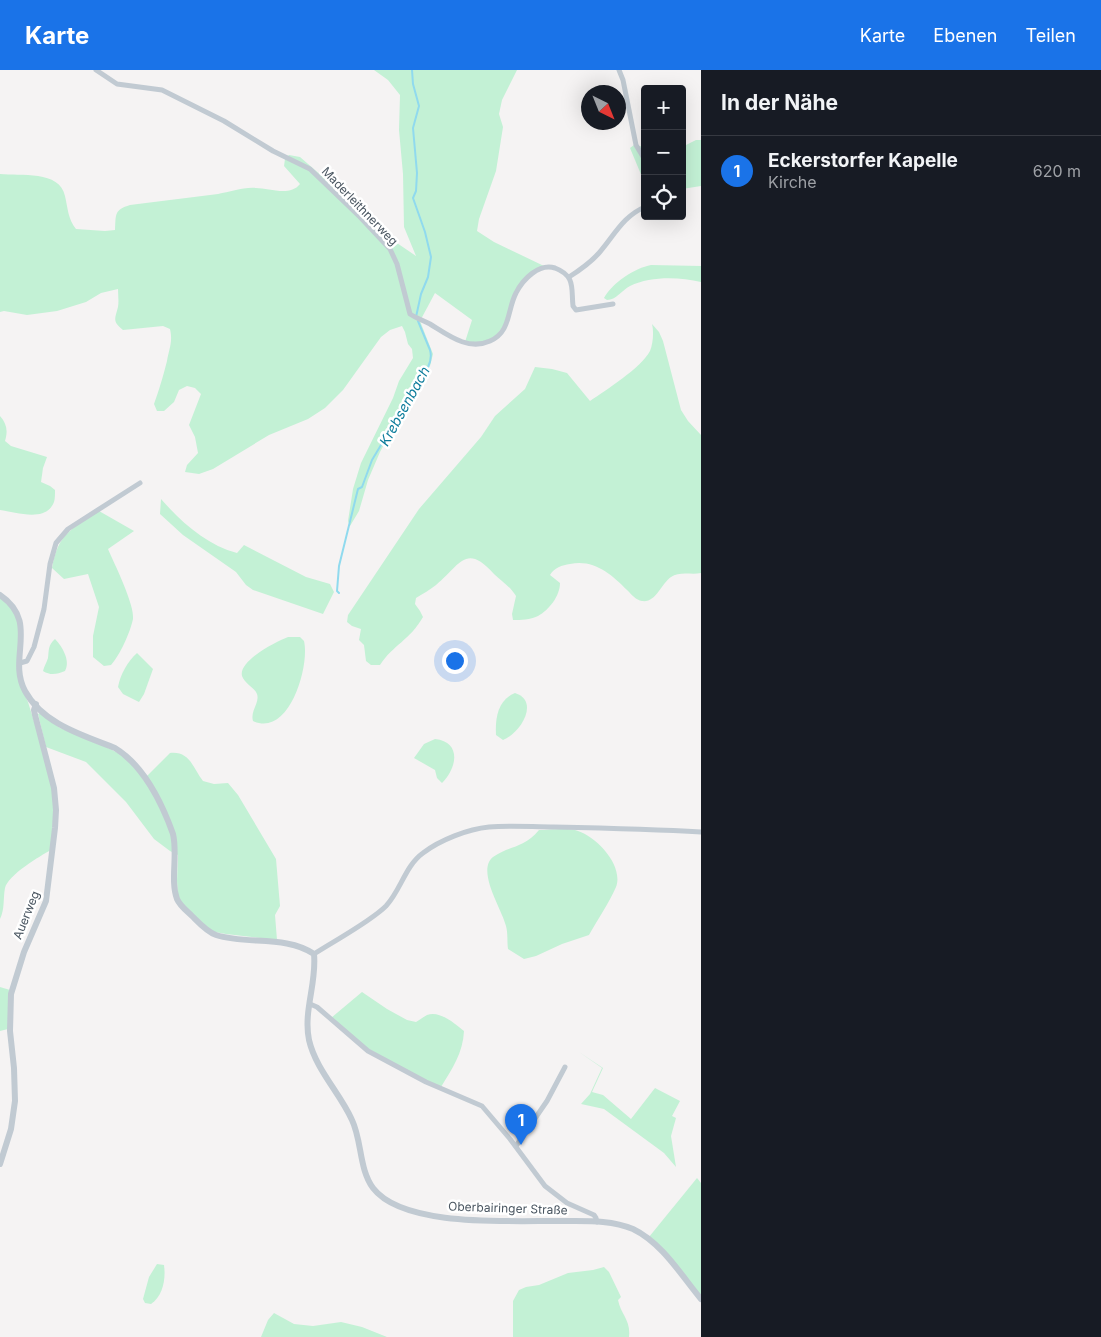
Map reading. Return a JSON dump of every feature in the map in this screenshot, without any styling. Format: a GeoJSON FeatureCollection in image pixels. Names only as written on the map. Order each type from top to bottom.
{"type":"FeatureCollection","features":[{"type":"Feature","properties":{"kind":"street","name":"Maderleithnerweg"},"geometry":{"type":"LineString","coordinates":[[96,70],[117,84],[134,88],[155,89],[169,93],[177,99],[224,121],[273,152],[310,169],[390,249],[397,264],[408,310],[417,318],[464,343],[491,341],[502,332],[517,292],[530,276],[540,269],[547,267],[559,270],[568,277]]}},
{"type":"Feature","properties":{"kind":"street"},"geometry":{"type":"LineString","coordinates":[[618,70],[622,80],[636,146],[641,154]]}},
{"type":"Feature","properties":{"kind":"street"},"geometry":{"type":"LineString","coordinates":[[613,304],[576,310],[573,306],[573,289],[568,277],[598,254],[626,219],[641,209]]}},
{"type":"Feature","properties":{"kind":"street"},"geometry":{"type":"LineString","coordinates":[[20,663],[27,660],[34,647],[44,609],[50,564],[56,543],[68,529],[140,483]]}},
{"type":"Feature","properties":{"kind":"street"},"geometry":{"type":"LineString","coordinates":[[0,595],[14,608],[20,621],[22,629],[20,674],[24,690],[57,724],[115,748],[122,752],[141,772],[158,801],[173,834],[175,842],[175,889],[178,902],[199,923],[216,935],[292,945],[305,948],[314,954],[371,918],[386,906],[421,854],[464,834],[490,827],[635,828],[701,832]]}},
{"type":"Feature","properties":{"kind":"street","name":"Auerweg"},"geometry":{"type":"LineString","coordinates":[[0,1164],[11,1129],[15,1101],[15,1078],[10,1030],[11,994],[24,952],[46,901],[55,828],[54,788],[35,716],[36,704]]}},
{"type":"Feature","properties":{"kind":"street","name":"Oberbairinger Straße"},"geometry":{"type":"LineString","coordinates":[[314,954],[315,975],[308,1023],[312,1049],[351,1116],[368,1178],[374,1190],[395,1204],[418,1213],[454,1219],[597,1222],[625,1226],[647,1238],[664,1254],[701,1299]]}},
{"type":"Feature","properties":{"kind":"street"},"geometry":{"type":"LineString","coordinates":[[310,1004],[317,1007],[368,1051],[426,1082],[478,1104],[516,1146],[535,1174],[551,1191],[574,1207],[594,1215],[597,1222]]}},
{"type":"Feature","properties":{"kind":"street"},"geometry":{"type":"LineString","coordinates":[[516,1146],[547,1101],[565,1067]]}},
{"type":"Feature","properties":{"kind":"green space"},"geometry":{"type":"Polygon","coordinates":[[[374,70],[517,70],[502,100],[499,114],[503,127],[496,171],[479,219],[477,231],[494,242],[544,266],[521,283],[507,321],[495,337],[483,342],[465,342],[472,320],[435,293],[420,321],[433,354],[430,366],[408,399],[380,452],[368,480],[359,511],[350,526],[348,521],[353,489],[361,463],[393,398],[399,381],[413,358],[412,349],[408,344],[402,326],[390,330],[381,337],[343,390],[325,408],[308,419],[269,435],[213,469],[199,474],[185,472],[187,465],[198,453],[195,437],[189,425],[201,394],[195,388],[187,386],[179,390],[174,402],[164,411],[157,411],[154,404],[170,349],[170,329],[163,326],[123,330],[115,320],[118,305],[118,289],[101,293],[86,302],[57,311],[27,315],[0,312],[0,174],[38,176],[56,182],[62,188],[70,218],[76,229],[105,231],[115,230],[118,211],[130,205],[218,194],[246,188],[279,191],[291,190],[300,184],[284,166],[285,159],[289,155],[300,157],[338,190],[384,236],[416,256],[404,227],[403,174],[399,130],[400,95],[388,80],[374,70]]]}},
{"type":"Feature","properties":{"kind":"green space"},"geometry":{"type":"Polygon","coordinates":[[[696,140],[701,140],[701,186],[686,188],[686,145],[696,140]]]}},
{"type":"Feature","properties":{"kind":"green space"},"geometry":{"type":"Polygon","coordinates":[[[634,145],[641,146],[641,174],[630,148],[634,145]]]}},
{"type":"Feature","properties":{"kind":"green space"},"geometry":{"type":"Polygon","coordinates":[[[651,265],[701,266],[701,282],[674,278],[647,280],[630,286],[610,300],[604,298],[612,287],[624,277],[638,269],[651,265]]]}},
{"type":"Feature","properties":{"kind":"green space"},"geometry":{"type":"Polygon","coordinates":[[[652,324],[659,332],[663,341],[681,410],[701,435],[701,573],[674,575],[667,580],[655,596],[647,601],[642,601],[634,597],[602,569],[579,563],[564,565],[550,575],[560,583],[560,588],[550,606],[535,617],[526,620],[513,620],[512,614],[516,596],[514,593],[484,565],[469,558],[463,560],[436,585],[416,598],[415,604],[423,617],[413,631],[390,652],[380,665],[371,665],[366,661],[364,645],[359,640],[361,629],[347,622],[348,615],[419,509],[481,437],[495,416],[525,389],[535,367],[567,373],[590,401],[623,378],[645,358],[652,345],[652,324]]]}},
{"type":"Feature","properties":{"kind":"green space"},"geometry":{"type":"Polygon","coordinates":[[[0,416],[6,428],[5,441],[11,446],[47,457],[41,482],[55,490],[55,496],[50,508],[44,512],[30,515],[0,510],[0,416]]]}},
{"type":"Feature","properties":{"kind":"green space"},"geometry":{"type":"Polygon","coordinates":[[[161,499],[186,525],[215,545],[237,553],[244,545],[306,577],[330,584],[334,592],[323,614],[253,590],[246,585],[236,572],[183,535],[160,514],[161,499]]]}},
{"type":"Feature","properties":{"kind":"green space"},"geometry":{"type":"Polygon","coordinates":[[[99,511],[134,531],[108,549],[128,594],[133,619],[118,656],[111,665],[104,666],[93,657],[93,636],[99,607],[88,574],[64,579],[52,568],[62,540],[73,528],[99,511]]]}},
{"type":"Feature","properties":{"kind":"green space"},"geometry":{"type":"Polygon","coordinates":[[[0,598],[13,609],[19,627],[21,687],[28,702],[51,776],[54,808],[51,850],[25,866],[7,883],[0,919],[0,598]]]}},
{"type":"Feature","properties":{"kind":"green space"},"geometry":{"type":"Polygon","coordinates":[[[288,637],[300,637],[304,641],[304,666],[294,697],[287,710],[277,719],[266,723],[253,721],[252,717],[258,697],[254,689],[243,679],[242,670],[259,652],[288,637]]]}},
{"type":"Feature","properties":{"kind":"green space"},"geometry":{"type":"Polygon","coordinates":[[[55,639],[65,654],[67,667],[65,671],[51,674],[43,671],[50,646],[55,639]]]}},
{"type":"Feature","properties":{"kind":"green space"},"geometry":{"type":"Polygon","coordinates":[[[137,653],[153,669],[139,702],[123,694],[118,687],[125,668],[137,653]]]}},
{"type":"Feature","properties":{"kind":"green space"},"geometry":{"type":"Polygon","coordinates":[[[515,693],[522,697],[526,703],[527,710],[516,731],[503,740],[496,735],[497,716],[501,705],[509,696],[515,693]]]}},
{"type":"Feature","properties":{"kind":"green space"},"geometry":{"type":"Polygon","coordinates":[[[40,713],[60,728],[124,756],[144,779],[170,753],[177,753],[190,761],[203,781],[214,784],[228,783],[238,795],[276,859],[280,906],[275,915],[277,940],[215,932],[206,927],[181,903],[178,895],[177,881],[178,855],[154,839],[126,802],[86,762],[46,747],[38,714],[40,713]]]}},
{"type":"Feature","properties":{"kind":"green space"},"geometry":{"type":"Polygon","coordinates":[[[435,739],[450,745],[454,756],[451,770],[442,783],[437,778],[435,770],[414,758],[424,744],[435,739]]]}},
{"type":"Feature","properties":{"kind":"green space"},"geometry":{"type":"Polygon","coordinates":[[[570,829],[593,839],[613,862],[617,879],[616,887],[607,905],[589,935],[524,959],[508,949],[506,926],[487,871],[493,857],[522,844],[539,830],[570,829]]]}},
{"type":"Feature","properties":{"kind":"green space"},"geometry":{"type":"Polygon","coordinates":[[[0,987],[10,990],[8,1029],[0,1031],[0,987]]]}},
{"type":"Feature","properties":{"kind":"green space"},"geometry":{"type":"Polygon","coordinates":[[[362,992],[407,1020],[416,1022],[427,1015],[437,1014],[464,1031],[459,1054],[441,1087],[420,1078],[367,1048],[331,1018],[362,992]]]}},
{"type":"Feature","properties":{"kind":"green space"},"geometry":{"type":"Polygon","coordinates":[[[579,1052],[603,1068],[592,1092],[603,1095],[631,1119],[655,1088],[680,1101],[672,1116],[676,1118],[671,1136],[676,1167],[664,1153],[604,1109],[581,1104],[590,1094],[602,1068],[579,1052]]]}},
{"type":"Feature","properties":{"kind":"green space"},"geometry":{"type":"Polygon","coordinates":[[[697,1178],[701,1183],[701,1296],[649,1237],[697,1178]]]}},
{"type":"Feature","properties":{"kind":"green space"},"geometry":{"type":"Polygon","coordinates":[[[157,1264],[164,1265],[163,1287],[155,1301],[151,1304],[145,1303],[143,1299],[149,1277],[157,1264]]]}},
{"type":"Feature","properties":{"kind":"green space"},"geometry":{"type":"Polygon","coordinates":[[[604,1267],[609,1272],[621,1297],[618,1300],[619,1305],[629,1326],[629,1337],[513,1337],[513,1301],[519,1290],[539,1285],[568,1273],[604,1267]]]}},
{"type":"Feature","properties":{"kind":"green space"},"geometry":{"type":"Polygon","coordinates":[[[274,1313],[294,1324],[313,1326],[341,1322],[362,1327],[387,1337],[261,1337],[268,1320],[274,1313]]]}},
{"type":"Feature","properties":{"kind":"waterway","name":"Krebsenbach"},"geometry":{"type":"LineString","coordinates":[[412,70],[413,84],[419,106],[413,128],[417,173],[416,191],[413,198],[425,232],[431,257],[428,277],[421,294],[416,317]]}},
{"type":"Feature","properties":{"kind":"waterway","name":"Krebsenbach"},"geometry":{"type":"LineString","coordinates":[[339,593],[337,591],[339,566],[358,489],[362,487],[372,460],[393,425],[408,394],[424,374],[430,362],[430,350],[418,321]]}},
{"type":"Feature","properties":{"kind":"place","name":"Eckerstorfer Kapelle"},"geometry":{"type":"Point","coordinates":[521,1145]}}]}
